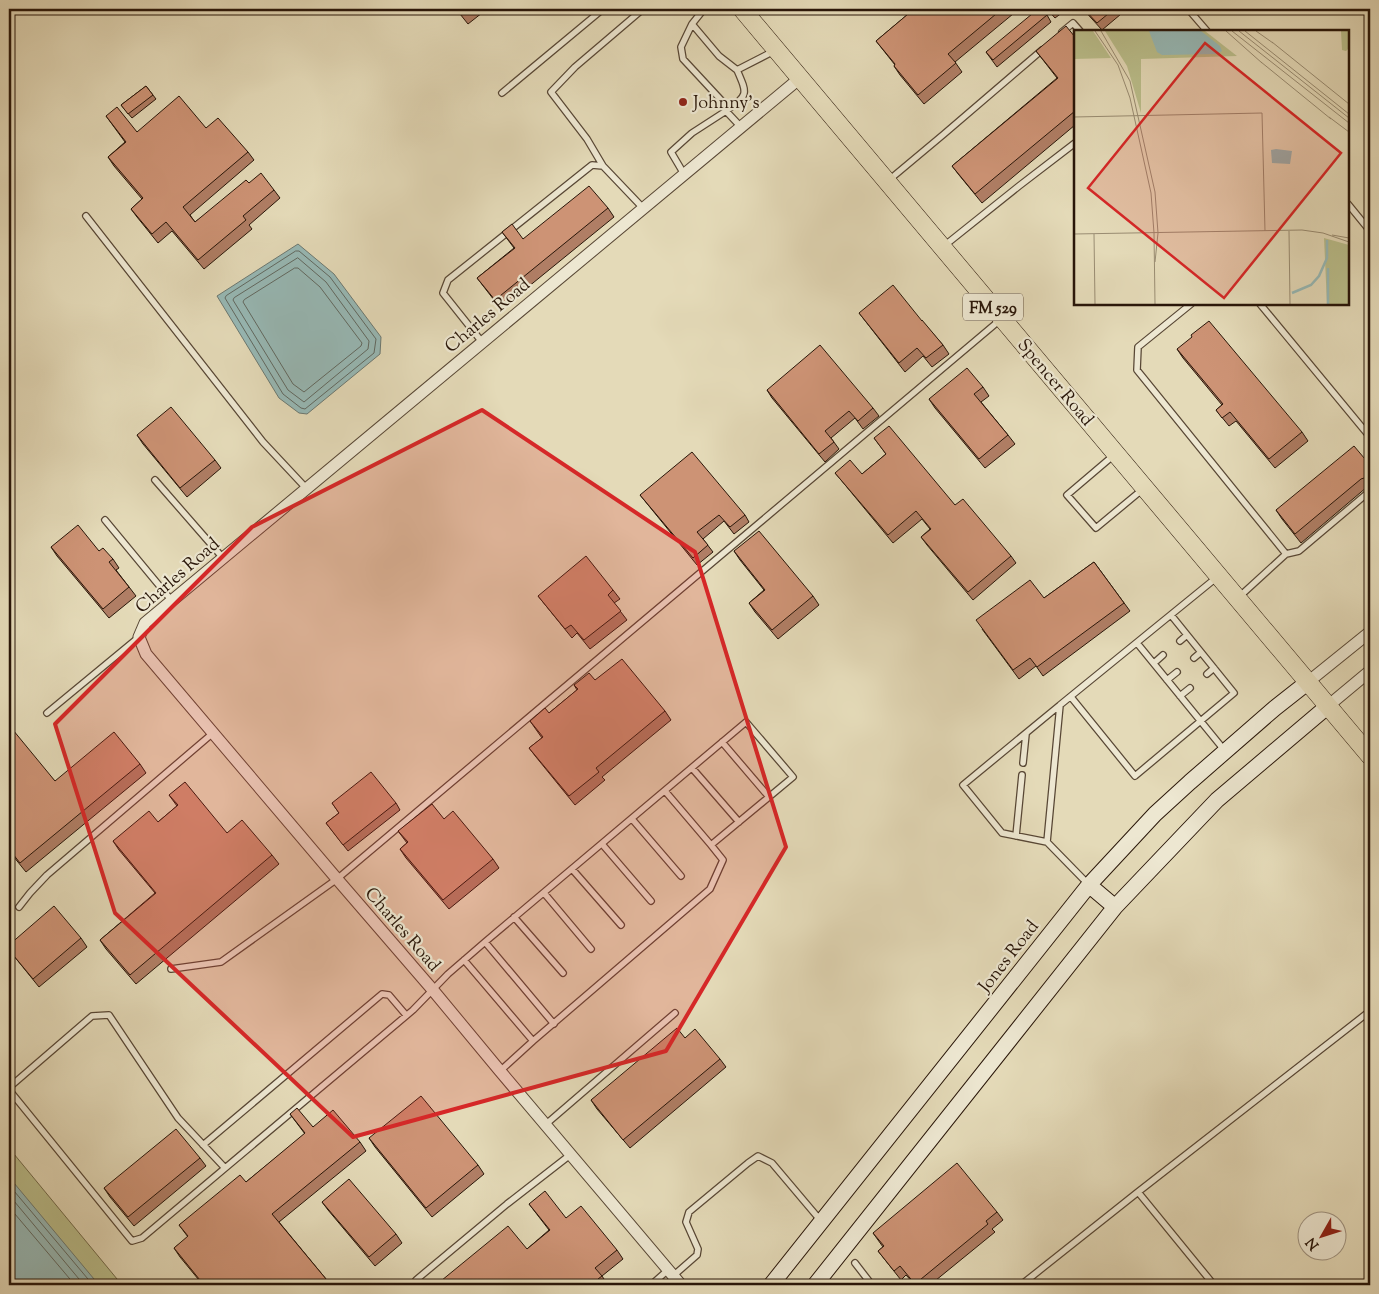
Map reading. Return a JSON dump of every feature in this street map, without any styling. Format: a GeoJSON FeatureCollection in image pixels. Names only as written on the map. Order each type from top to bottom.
{"type":"FeatureCollection","features":[{"type":"Feature","properties":{"kind":"main road","name":"Spencer Road"},"geometry":{"type":"LineString","coordinates":[[742,9],[1370,756]]}},
{"type":"Feature","properties":{"kind":"main road","name":"Jones Road"},"geometry":{"type":"LineString","coordinates":[[772,1285],[1089,884],[1155,814],[1225,751],[1308,682]]}},
{"type":"Feature","properties":{"kind":"main road"},"geometry":{"type":"LineString","coordinates":[[815,1285],[1115,907],[1217,800],[1328,706]]}},
{"type":"Feature","properties":{"kind":"main road"},"geometry":{"type":"LineString","coordinates":[[1089,884],[1115,907]]}},
{"type":"Feature","properties":{"kind":"street","name":"Charles Road"},"geometry":{"type":"LineString","coordinates":[[681,1285],[432,989],[146,654],[139,637],[145,623],[172,600],[800,78]]}},
{"type":"Feature","properties":{"kind":"street"},"geometry":{"type":"LineString","coordinates":[[1308,682],[1370,632]]}},
{"type":"Feature","properties":{"kind":"street"},"geometry":{"type":"LineString","coordinates":[[1328,706],[1370,671]]}},
{"type":"Feature","properties":{"kind":"lane"},"geometry":{"type":"LineString","coordinates":[[502,93],[603,9]]}},
{"type":"Feature","properties":{"kind":"lane"},"geometry":{"type":"LineString","coordinates":[[643,9],[575,67],[550,92],[587,139],[602,166],[643,208]]}},
{"type":"Feature","properties":{"kind":"lane"},"geometry":{"type":"LineString","coordinates":[[704,9],[692,24],[681,47],[683,59],[722,101],[726,111],[741,127]]}},
{"type":"Feature","properties":{"kind":"lane"},"geometry":{"type":"LineString","coordinates":[[1188,9],[1206,30]]}},
{"type":"Feature","properties":{"kind":"lane"},"geometry":{"type":"LineString","coordinates":[[1059,35],[1074,23],[1079,30]]}},
{"type":"Feature","properties":{"kind":"lane"},"geometry":{"type":"LineString","coordinates":[[684,174],[671,152],[692,133],[736,104],[744,95],[746,88],[737,70],[718,56],[692,24]]}},
{"type":"Feature","properties":{"kind":"lane"},"geometry":{"type":"LineString","coordinates":[[887,181],[1045,48]]}},
{"type":"Feature","properties":{"kind":"lane"},"geometry":{"type":"LineString","coordinates":[[737,70],[776,50]]}},
{"type":"Feature","properties":{"kind":"lane"},"geometry":{"type":"LineString","coordinates":[[943,248],[1019,186],[1074,145]]}},
{"type":"Feature","properties":{"kind":"lane"},"geometry":{"type":"LineString","coordinates":[[482,342],[443,293],[448,280],[592,165],[602,166]]}},
{"type":"Feature","properties":{"kind":"lane"},"geometry":{"type":"LineString","coordinates":[[1349,205],[1370,231]]}},
{"type":"Feature","properties":{"kind":"lane"},"geometry":{"type":"LineString","coordinates":[[86,216],[263,442],[306,488]]}},
{"type":"Feature","properties":{"kind":"lane"},"geometry":{"type":"LineString","coordinates":[[1190,305],[1138,347],[1137,370],[1286,554]]}},
{"type":"Feature","properties":{"kind":"lane"},"geometry":{"type":"LineString","coordinates":[[1261,305],[1370,437]]}},
{"type":"Feature","properties":{"kind":"lane"},"geometry":{"type":"LineString","coordinates":[[171,969],[221,962],[337,879],[1002,318]]}},
{"type":"Feature","properties":{"kind":"lane"},"geometry":{"type":"LineString","coordinates":[[1116,453],[1067,495],[1096,528],[1144,487]]}},
{"type":"Feature","properties":{"kind":"lane"},"geometry":{"type":"LineString","coordinates":[[155,480],[223,558]]}},
{"type":"Feature","properties":{"kind":"lane"},"geometry":{"type":"LineString","coordinates":[[1238,598],[1286,554],[1299,551],[1370,491]]}},
{"type":"Feature","properties":{"kind":"lane"},"geometry":{"type":"LineString","coordinates":[[105,520],[172,600]]}},
{"type":"Feature","properties":{"kind":"lane"},"geometry":{"type":"LineString","coordinates":[[1089,884],[1047,842],[1002,833],[963,785],[1219,576]]}},
{"type":"Feature","properties":{"kind":"lane"},"geometry":{"type":"LineString","coordinates":[[1071,697],[1135,776],[1234,693],[1171,615]]}},
{"type":"Feature","properties":{"kind":"lane"},"geometry":{"type":"LineString","coordinates":[[1180,641],[1187,635]]}},
{"type":"Feature","properties":{"kind":"lane"},"geometry":{"type":"LineString","coordinates":[[47,714],[139,637]]}},
{"type":"Feature","properties":{"kind":"lane"},"geometry":{"type":"LineString","coordinates":[[1137,643],[1225,751]]}},
{"type":"Feature","properties":{"kind":"lane"},"geometry":{"type":"LineString","coordinates":[[1194,658],[1201,652]]}},
{"type":"Feature","properties":{"kind":"lane"},"geometry":{"type":"LineString","coordinates":[[1154,663],[1163,655]]}},
{"type":"Feature","properties":{"kind":"lane"},"geometry":{"type":"LineString","coordinates":[[1207,674],[1214,668]]}},
{"type":"Feature","properties":{"kind":"lane"},"geometry":{"type":"LineString","coordinates":[[1167,680],[1177,672]]}},
{"type":"Feature","properties":{"kind":"lane"},"geometry":{"type":"LineString","coordinates":[[1180,696],[1190,688]]}},
{"type":"Feature","properties":{"kind":"lane"},"geometry":{"type":"LineString","coordinates":[[1047,842],[1060,706]]}},
{"type":"Feature","properties":{"kind":"lane"},"geometry":{"type":"LineString","coordinates":[[225,1168],[178,1118],[109,1014],[92,1016],[12,1085],[10,1092],[132,1241],[142,1238],[225,1168],[406,1015],[432,989],[514,917],[746,722],[793,778],[711,845]]}},
{"type":"Feature","properties":{"kind":"lane"},"geometry":{"type":"LineString","coordinates":[[19,907],[47,875],[213,733]]}},
{"type":"Feature","properties":{"kind":"lane"},"geometry":{"type":"LineString","coordinates":[[1023,763],[1026,734]]}},
{"type":"Feature","properties":{"kind":"lane"},"geometry":{"type":"LineString","coordinates":[[722,742],[769,797]]}},
{"type":"Feature","properties":{"kind":"lane"},"geometry":{"type":"LineString","coordinates":[[692,768],[739,822]]}},
{"type":"Feature","properties":{"kind":"lane"},"geometry":{"type":"LineString","coordinates":[[1016,836],[1022,775]]}},
{"type":"Feature","properties":{"kind":"lane"},"geometry":{"type":"LineString","coordinates":[[500,1071],[710,889],[723,860],[665,791]]}},
{"type":"Feature","properties":{"kind":"lane"},"geometry":{"type":"LineString","coordinates":[[632,819],[681,876]]}},
{"type":"Feature","properties":{"kind":"lane"},"geometry":{"type":"LineString","coordinates":[[602,844],[651,901]]}},
{"type":"Feature","properties":{"kind":"lane"},"geometry":{"type":"LineString","coordinates":[[572,869],[621,925]]}},
{"type":"Feature","properties":{"kind":"lane"},"geometry":{"type":"LineString","coordinates":[[544,893],[591,949]]}},
{"type":"Feature","properties":{"kind":"lane"},"geometry":{"type":"LineString","coordinates":[[514,917],[562,973]]}},
{"type":"Feature","properties":{"kind":"lane"},"geometry":{"type":"LineString","coordinates":[[485,942],[554,1024]]}},
{"type":"Feature","properties":{"kind":"lane"},"geometry":{"type":"LineString","coordinates":[[464,960],[533,1041]]}},
{"type":"Feature","properties":{"kind":"lane"},"geometry":{"type":"LineString","coordinates":[[203,1145],[382,994],[389,995],[406,1015]]}},
{"type":"Feature","properties":{"kind":"lane"},"geometry":{"type":"LineString","coordinates":[[1021,1285],[1370,1011]]}},
{"type":"Feature","properties":{"kind":"lane"},"geometry":{"type":"LineString","coordinates":[[545,1125],[675,1013]]}},
{"type":"Feature","properties":{"kind":"lane"},"geometry":{"type":"LineString","coordinates":[[416,1280],[570,1154]]}},
{"type":"Feature","properties":{"kind":"lane"},"geometry":{"type":"LineString","coordinates":[[651,1285],[697,1255],[698,1249],[686,1222],[689,1212],[758,1156],[772,1163],[822,1222]]}},
{"type":"Feature","properties":{"kind":"lane"},"geometry":{"type":"LineString","coordinates":[[1138,1192],[1214,1285]]}},
{"type":"Feature","properties":{"kind":"lane"},"geometry":{"type":"LineString","coordinates":[[855,1263],[872,1285]]}},
{"type":"Feature","properties":{"kind":"highlighted area"},"geometry":{"type":"Polygon","coordinates":[[[482,410],[695,552],[786,847],[666,1051],[353,1137],[115,913],[55,724],[252,527],[482,410]]]}},
{"type":"Feature","properties":{"kind":"green space"},"geometry":{"type":"Polygon","coordinates":[[[9,1148],[122,1285],[9,1285],[9,1148]]]}},
{"type":"Feature","properties":{"kind":"water"},"geometry":{"type":"Polygon","coordinates":[[[298,244],[334,274],[381,337],[380,354],[307,414],[299,413],[279,398],[217,296],[298,244]]]}},
{"type":"Feature","properties":{"kind":"water"},"geometry":{"type":"Polygon","coordinates":[[[9,1177],[99,1285],[9,1285],[9,1177]]]}},
{"type":"Feature","properties":{"kind":"building"},"geometry":{"type":"Polygon","coordinates":[[[457,9],[470,9],[462,15],[457,9]]]}},
{"type":"Feature","properties":{"kind":"building"},"geometry":{"type":"Polygon","coordinates":[[[914,9],[1002,9],[948,54],[956,63],[918,95],[876,41],[914,9]]]}},
{"type":"Feature","properties":{"kind":"building"},"geometry":{"type":"Polygon","coordinates":[[[1038,9],[1042,9],[1047,15],[993,60],[986,52],[1038,9]]]}},
{"type":"Feature","properties":{"kind":"building"},"geometry":{"type":"Polygon","coordinates":[[[1084,9],[1114,9],[1097,23],[1084,9]]]}},
{"type":"Feature","properties":{"kind":"building"},"geometry":{"type":"Polygon","coordinates":[[[1066,26],[1074,36],[1074,112],[975,194],[952,166],[1058,78],[1036,51],[1066,26]]]}},
{"type":"Feature","properties":{"kind":"building"},"geometry":{"type":"Polygon","coordinates":[[[146,86],[153,95],[128,114],[121,105],[146,86]]]}},
{"type":"Feature","properties":{"kind":"building"},"geometry":{"type":"Polygon","coordinates":[[[179,96],[206,128],[218,118],[248,152],[183,207],[195,222],[246,180],[249,183],[261,173],[274,190],[243,216],[246,220],[198,260],[166,222],[152,234],[131,209],[143,198],[108,157],[126,142],[106,116],[117,107],[137,132],[179,96]]]}},
{"type":"Feature","properties":{"kind":"building"},"geometry":{"type":"Polygon","coordinates":[[[589,186],[608,208],[495,300],[477,278],[515,248],[502,232],[512,224],[523,239],[589,186]]]}},
{"type":"Feature","properties":{"kind":"building"},"geometry":{"type":"Polygon","coordinates":[[[893,285],[943,345],[926,358],[917,348],[899,363],[859,313],[893,285]]]}},
{"type":"Feature","properties":{"kind":"building"},"geometry":{"type":"Polygon","coordinates":[[[1209,321],[1302,432],[1269,459],[1230,412],[1222,418],[1216,410],[1223,404],[1177,349],[1209,321]]]}},
{"type":"Feature","properties":{"kind":"building"},"geometry":{"type":"Polygon","coordinates":[[[820,345],[873,408],[858,421],[849,411],[825,431],[834,442],[819,454],[767,390],[820,345]]]}},
{"type":"Feature","properties":{"kind":"building"},"geometry":{"type":"Polygon","coordinates":[[[967,368],[983,387],[974,394],[1008,435],[979,459],[929,399],[967,368]]]}},
{"type":"Feature","properties":{"kind":"building"},"geometry":{"type":"Polygon","coordinates":[[[171,407],[215,460],[180,488],[137,435],[171,407]]]}},
{"type":"Feature","properties":{"kind":"building"},"geometry":{"type":"Polygon","coordinates":[[[889,426],[955,505],[963,499],[1011,556],[968,592],[921,537],[931,529],[916,511],[888,535],[835,473],[850,460],[862,474],[886,454],[874,438],[889,426]]]}},
{"type":"Feature","properties":{"kind":"building"},"geometry":{"type":"Polygon","coordinates":[[[1354,446],[1370,465],[1370,472],[1295,534],[1276,510],[1354,446]]]}},
{"type":"Feature","properties":{"kind":"building"},"geometry":{"type":"Polygon","coordinates":[[[692,452],[745,515],[730,527],[719,515],[697,532],[708,545],[693,558],[640,495],[692,452]]]}},
{"type":"Feature","properties":{"kind":"building"},"geometry":{"type":"Polygon","coordinates":[[[78,525],[99,551],[103,548],[113,559],[109,562],[129,587],[103,609],[51,547],[78,525]]]}},
{"type":"Feature","properties":{"kind":"building"},"geometry":{"type":"Polygon","coordinates":[[[759,531],[813,596],[772,630],[749,603],[765,590],[734,551],[759,531]]]}},
{"type":"Feature","properties":{"kind":"building"},"geometry":{"type":"Polygon","coordinates":[[[586,556],[613,590],[608,595],[621,611],[584,640],[571,625],[565,629],[538,596],[586,556]]]}},
{"type":"Feature","properties":{"kind":"building"},"geometry":{"type":"Polygon","coordinates":[[[1094,562],[1124,603],[1037,667],[1030,658],[1013,670],[976,620],[1030,580],[1044,598],[1094,562]]]}},
{"type":"Feature","properties":{"kind":"building"},"geometry":{"type":"Polygon","coordinates":[[[622,659],[665,711],[596,768],[599,772],[569,796],[529,748],[543,737],[530,721],[545,708],[549,713],[578,689],[574,685],[589,673],[595,680],[622,659]]]}},
{"type":"Feature","properties":{"kind":"building"},"geometry":{"type":"Polygon","coordinates":[[[13,730],[55,781],[114,732],[140,764],[20,863],[9,849],[9,734],[13,730]]]}},
{"type":"Feature","properties":{"kind":"building"},"geometry":{"type":"Polygon","coordinates":[[[371,772],[396,803],[343,845],[326,823],[339,813],[332,803],[371,772]]]}},
{"type":"Feature","properties":{"kind":"building"},"geometry":{"type":"Polygon","coordinates":[[[185,782],[227,833],[242,820],[272,855],[130,975],[100,940],[156,893],[113,841],[149,811],[158,822],[178,805],[169,795],[185,782]]]}},
{"type":"Feature","properties":{"kind":"building"},"geometry":{"type":"Polygon","coordinates":[[[432,804],[444,819],[453,811],[493,859],[443,900],[400,849],[408,842],[398,831],[432,804]]]}},
{"type":"Feature","properties":{"kind":"building"},"geometry":{"type":"Polygon","coordinates":[[[54,906],[81,938],[33,979],[9,950],[9,945],[54,906]]]}},
{"type":"Feature","properties":{"kind":"building"},"geometry":{"type":"Polygon","coordinates":[[[677,1028],[685,1038],[695,1029],[720,1059],[623,1140],[591,1100],[677,1028]]]}},
{"type":"Feature","properties":{"kind":"building"},"geometry":{"type":"Polygon","coordinates":[[[421,1096],[478,1165],[426,1208],[369,1138],[421,1096]]]}},
{"type":"Feature","properties":{"kind":"building"},"geometry":{"type":"Polygon","coordinates":[[[297,1108],[313,1127],[333,1110],[360,1142],[272,1214],[331,1285],[204,1285],[174,1248],[188,1236],[179,1225],[240,1175],[246,1182],[305,1133],[290,1114],[297,1108]]]}},
{"type":"Feature","properties":{"kind":"building"},"geometry":{"type":"Polygon","coordinates":[[[176,1129],[200,1158],[128,1217],[104,1188],[176,1129]]]}},
{"type":"Feature","properties":{"kind":"building"},"geometry":{"type":"Polygon","coordinates":[[[957,1163],[997,1212],[986,1221],[988,1224],[915,1284],[900,1266],[894,1271],[878,1251],[884,1246],[873,1233],[957,1163]]]}},
{"type":"Feature","properties":{"kind":"building"},"geometry":{"type":"Polygon","coordinates":[[[349,1179],[396,1234],[369,1257],[322,1202],[349,1179]]]}},
{"type":"Feature","properties":{"kind":"building"},"geometry":{"type":"Polygon","coordinates":[[[545,1191],[566,1218],[581,1206],[617,1250],[595,1268],[602,1276],[598,1279],[603,1285],[436,1285],[508,1226],[527,1249],[550,1230],[529,1204],[545,1191]]]}},
{"type":"Feature","properties":{"kind":"place","name":"Johnny's"},"geometry":{"type":"Point","coordinates":[683,102]}}]}
